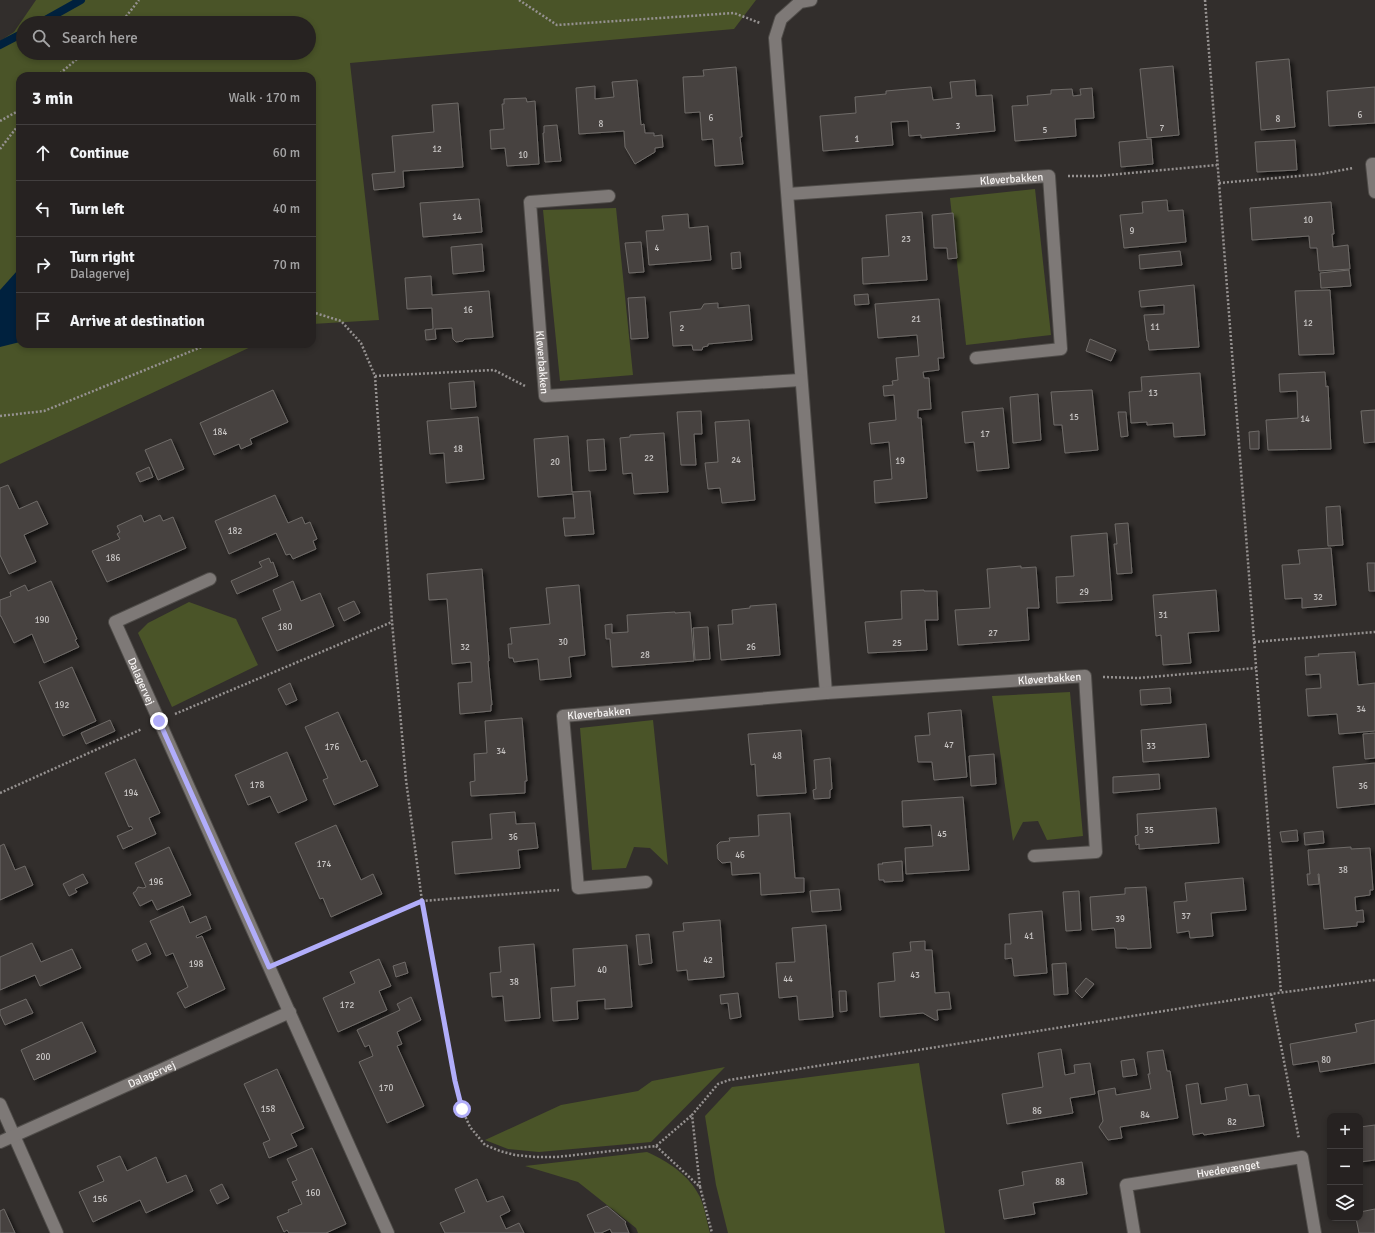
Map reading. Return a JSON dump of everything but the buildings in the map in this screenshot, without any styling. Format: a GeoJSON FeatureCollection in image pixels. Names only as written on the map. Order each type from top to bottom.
{"type":"FeatureCollection","features":[{"type":"Feature","properties":{"kind":"street"},"geometry":{"type":"LineString","coordinates":[[811,0],[800,2],[781,19],[775,38],[788,194],[800,380],[826,693]]}},
{"type":"Feature","properties":{"kind":"street"},"geometry":{"type":"LineString","coordinates":[[1374,164],[1375,192]]}},
{"type":"Feature","properties":{"kind":"street","name":"Kløverbakken"},"geometry":{"type":"LineString","coordinates":[[788,194],[1049,176],[1061,349],[976,358]]}},
{"type":"Feature","properties":{"kind":"street","name":"Kløverbakken"},"geometry":{"type":"LineString","coordinates":[[609,196],[530,202],[546,396],[800,380]]}},
{"type":"Feature","properties":{"kind":"street","name":"Dalagervej"},"geometry":{"type":"LineString","coordinates":[[210,579],[115,622],[388,1233]]}},
{"type":"Feature","properties":{"kind":"street","name":"Kløverbakken"},"geometry":{"type":"LineString","coordinates":[[578,888],[563,716],[826,693],[1085,676],[1096,852],[1034,856]]}},
{"type":"Feature","properties":{"kind":"street"},"geometry":{"type":"LineString","coordinates":[[578,888],[646,882]]}},
{"type":"Feature","properties":{"kind":"street","name":"Dalagervej"},"geometry":{"type":"LineString","coordinates":[[0,1142],[290,1012]]}},
{"type":"Feature","properties":{"kind":"street"},"geometry":{"type":"LineString","coordinates":[[0,1104],[56,1233]]}},
{"type":"Feature","properties":{"kind":"street"},"geometry":{"type":"LineString","coordinates":[[1302,1157],[1315,1233]]}},
{"type":"Feature","properties":{"kind":"street","name":"Hvedevænget"},"geometry":{"type":"LineString","coordinates":[[1134,1233],[1126,1185],[1302,1157]]}},
{"type":"Feature","properties":{"kind":"path"},"geometry":{"type":"LineString","coordinates":[[127,16],[140,0]]}},
{"type":"Feature","properties":{"kind":"path"},"geometry":{"type":"LineString","coordinates":[[519,0],[557,25],[734,13],[777,29]]}},
{"type":"Feature","properties":{"kind":"path"},"geometry":{"type":"LineString","coordinates":[[1205,0],[1281,993]]}},
{"type":"Feature","properties":{"kind":"path"},"geometry":{"type":"LineString","coordinates":[[62,72],[76,60]]}},
{"type":"Feature","properties":{"kind":"path"},"geometry":{"type":"LineString","coordinates":[[0,121],[16,112]]}},
{"type":"Feature","properties":{"kind":"path"},"geometry":{"type":"LineString","coordinates":[[0,149],[16,128]]}},
{"type":"Feature","properties":{"kind":"path"},"geometry":{"type":"LineString","coordinates":[[1219,183],[1321,174],[1374,164]]}},
{"type":"Feature","properties":{"kind":"path"},"geometry":{"type":"LineString","coordinates":[[1049,176],[1098,176],[1218,165]]}},
{"type":"Feature","properties":{"kind":"path"},"geometry":{"type":"LineString","coordinates":[[316,313],[341,321],[361,343],[375,376],[392,622],[406,780],[422,901],[455,1081],[462,1109],[470,1127],[485,1145],[515,1155],[536,1157],[557,1157],[656,1146],[692,1116],[718,1084],[729,1080],[1272,994],[1375,980]]}},
{"type":"Feature","properties":{"kind":"path"},"geometry":{"type":"LineString","coordinates":[[0,416],[44,411],[199,348]]}},
{"type":"Feature","properties":{"kind":"path"},"geometry":{"type":"LineString","coordinates":[[375,376],[494,370],[546,396]]}},
{"type":"Feature","properties":{"kind":"path"},"geometry":{"type":"LineString","coordinates":[[0,793],[159,721],[392,622]]}},
{"type":"Feature","properties":{"kind":"path"},"geometry":{"type":"LineString","coordinates":[[1254,642],[1375,632]]}},
{"type":"Feature","properties":{"kind":"path"},"geometry":{"type":"LineString","coordinates":[[1085,676],[1138,678],[1256,668]]}},
{"type":"Feature","properties":{"kind":"path"},"geometry":{"type":"LineString","coordinates":[[269,967],[422,901],[578,888]]}},
{"type":"Feature","properties":{"kind":"path"},"geometry":{"type":"LineString","coordinates":[[1272,994],[1302,1157]]}},
{"type":"Feature","properties":{"kind":"path"},"geometry":{"type":"LineString","coordinates":[[692,1116],[700,1187],[712,1233]]}},
{"type":"Feature","properties":{"kind":"path"},"geometry":{"type":"LineString","coordinates":[[656,1146],[700,1187]]}},
{"type":"Feature","properties":{"kind":"green space"},"geometry":{"type":"Polygon","coordinates":[[[36,0],[756,0],[734,29],[350,63],[379,320],[316,324],[316,72],[16,72],[16,348],[248,348],[0,464],[0,41],[16,29],[16,60],[316,60],[316,16],[25,16],[36,0]]]}},
{"type":"Feature","properties":{"kind":"green space"},"geometry":{"type":"Polygon","coordinates":[[[1035,189],[1051,335],[966,345],[950,198],[1035,189]]]}},
{"type":"Feature","properties":{"kind":"green space"},"geometry":{"type":"Polygon","coordinates":[[[616,208],[633,375],[560,381],[543,210],[616,208]]]}},
{"type":"Feature","properties":{"kind":"green space"},"geometry":{"type":"Polygon","coordinates":[[[189,602],[236,619],[258,665],[172,707],[138,633],[148,623],[189,602]]]}},
{"type":"Feature","properties":{"kind":"green space"},"geometry":{"type":"Polygon","coordinates":[[[1070,692],[1083,836],[1047,840],[1038,821],[1023,822],[1013,841],[992,696],[1070,692]]]}},
{"type":"Feature","properties":{"kind":"green space"},"geometry":{"type":"Polygon","coordinates":[[[653,720],[668,865],[650,848],[634,847],[626,868],[592,870],[580,728],[653,720]]]}},
{"type":"Feature","properties":{"kind":"green space"},"geometry":{"type":"Polygon","coordinates":[[[919,1063],[945,1233],[728,1233],[716,1185],[705,1116],[732,1087],[919,1063]]]}},
{"type":"Feature","properties":{"kind":"green space"},"geometry":{"type":"Polygon","coordinates":[[[725,1067],[651,1142],[539,1152],[508,1149],[485,1140],[561,1105],[638,1091],[652,1081],[725,1067]]]}},
{"type":"Feature","properties":{"kind":"green space"},"geometry":{"type":"Polygon","coordinates":[[[647,1152],[678,1170],[696,1189],[705,1210],[710,1233],[638,1233],[636,1228],[578,1182],[525,1166],[647,1152]]]}},
{"type":"Feature","properties":{"kind":"water"},"geometry":{"type":"Polygon","coordinates":[[[16,272],[16,343],[0,347],[0,290],[16,272]]]}},
{"type":"Feature","properties":{"kind":"waterway"},"geometry":{"type":"LineString","coordinates":[[52,16],[81,0]]}},
{"type":"Feature","properties":{"kind":"waterway"},"geometry":{"type":"LineString","coordinates":[[0,45],[16,37]]}},
{"type":"Feature","properties":{"kind":"route"},"geometry":{"type":"LineString","coordinates":[[159,721],[269,967],[422,901],[455,1081],[462,1109]]}}]}
